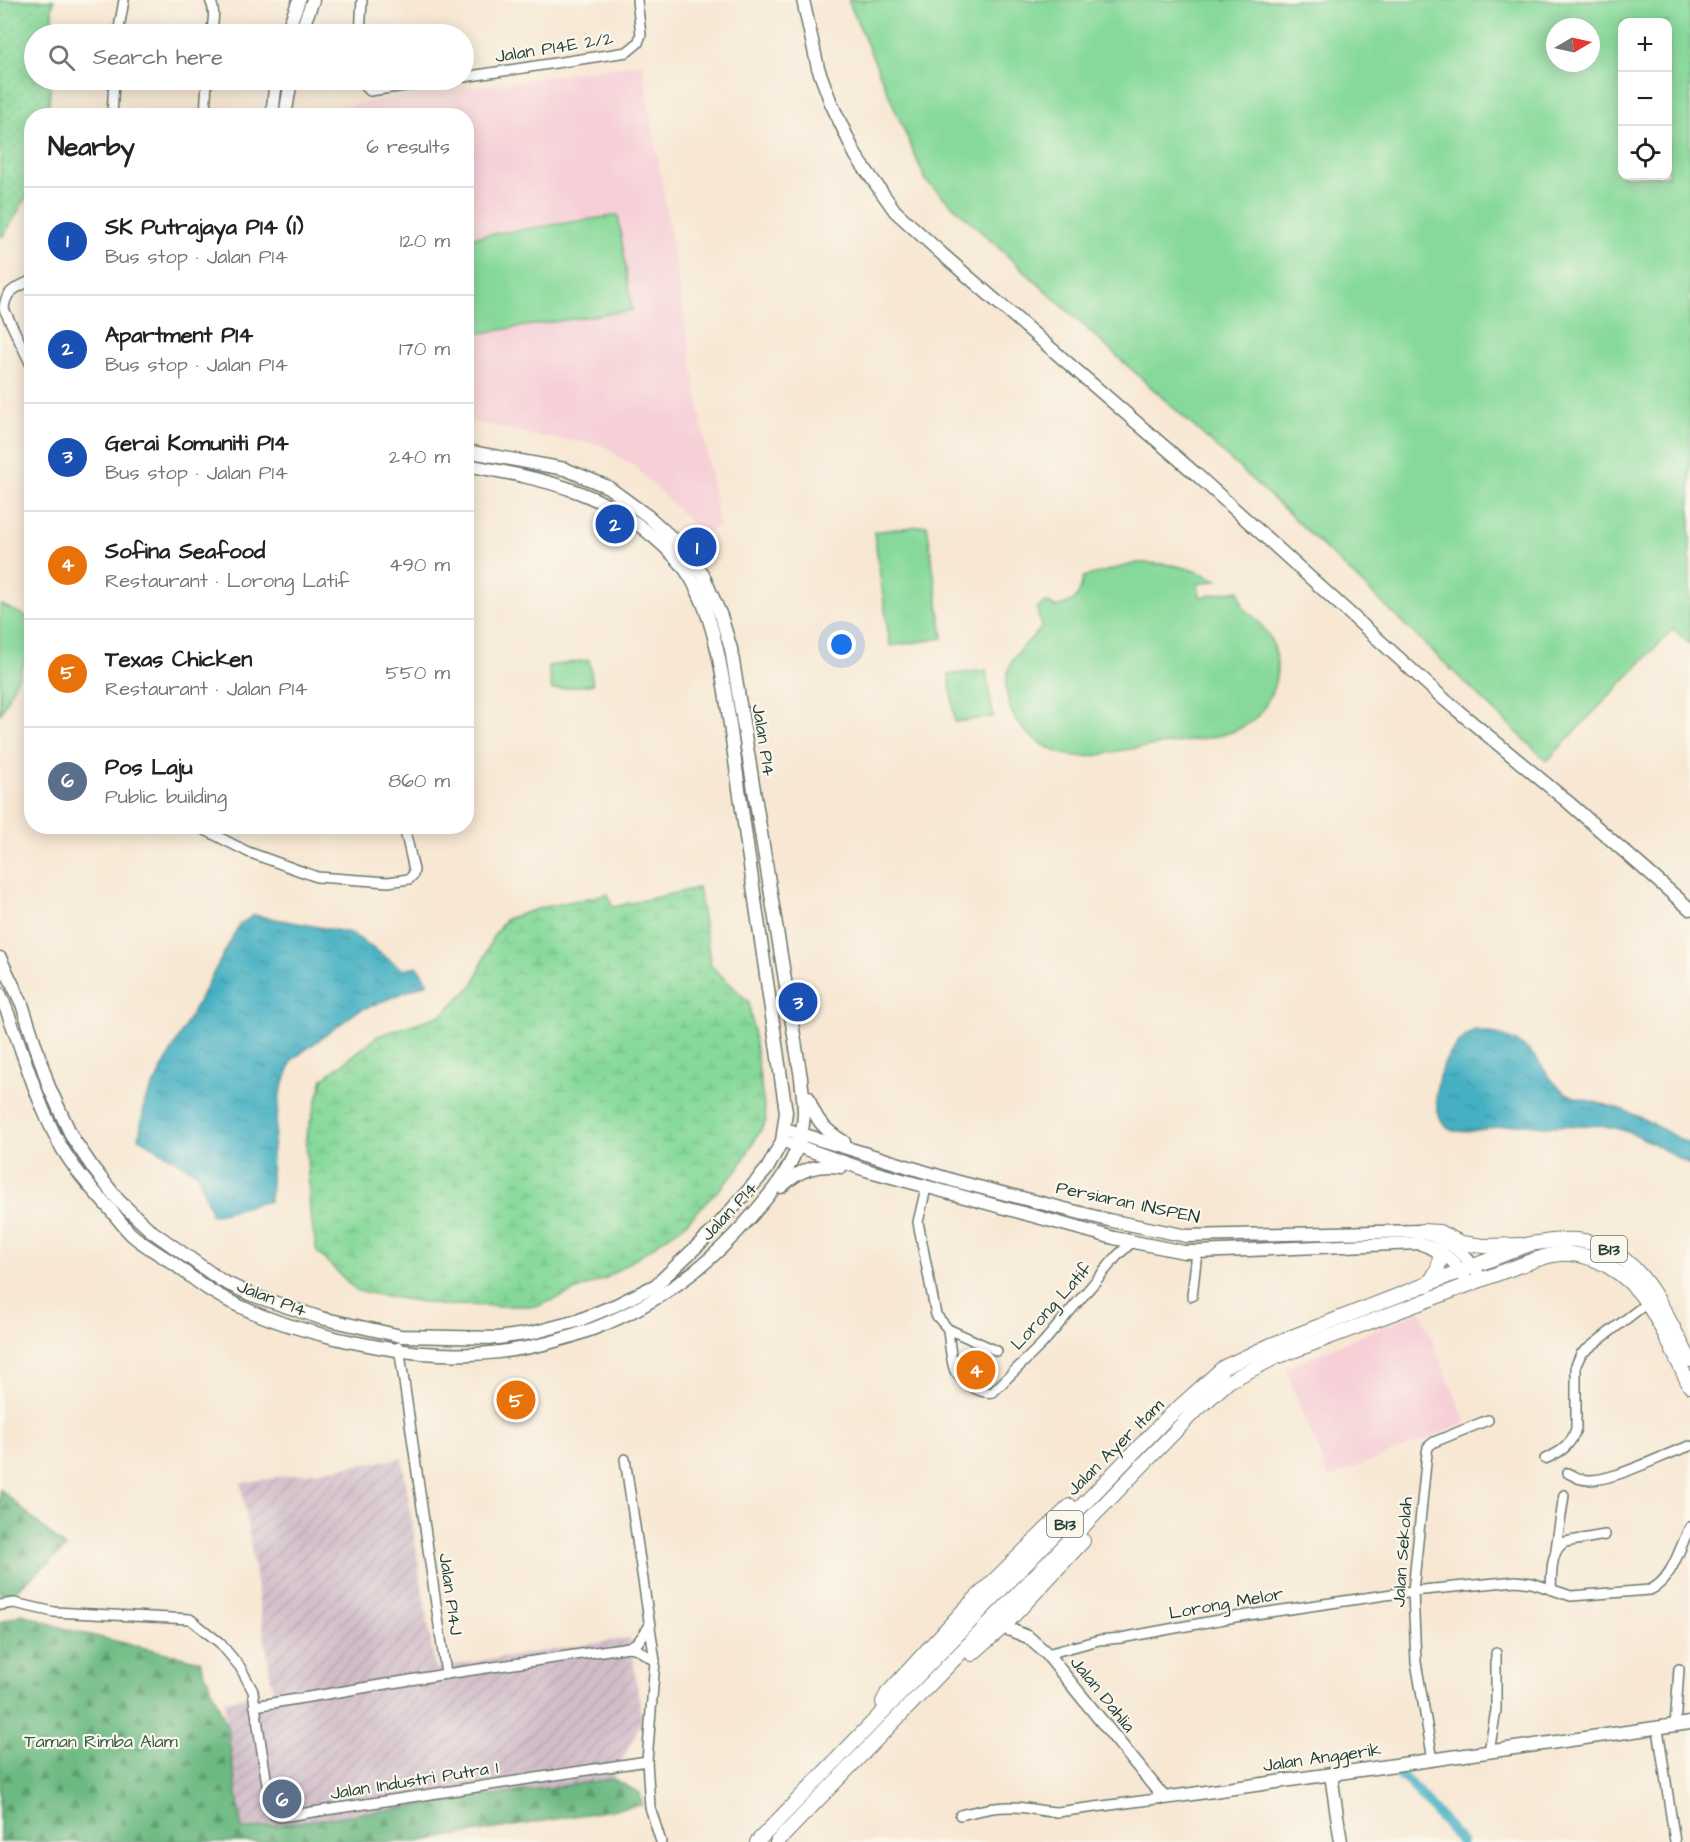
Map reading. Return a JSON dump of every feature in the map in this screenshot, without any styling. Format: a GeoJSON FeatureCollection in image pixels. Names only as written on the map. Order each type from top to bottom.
{"type":"FeatureCollection","features":[{"type":"Feature","properties":{"kind":"main road"},"geometry":{"type":"LineString","coordinates":[[290,24],[298,0]]}},
{"type":"Feature","properties":{"kind":"main road"},"geometry":{"type":"LineString","coordinates":[[304,24],[313,0]]}},
{"type":"Feature","properties":{"kind":"main road"},"geometry":{"type":"LineString","coordinates":[[803,0],[818,68],[831,103],[856,156],[896,211],[942,254],[1197,475],[1445,700],[1577,809],[1690,909]]}},
{"type":"Feature","properties":{"kind":"main road"},"geometry":{"type":"LineString","coordinates":[[273,108],[275,90]]}},
{"type":"Feature","properties":{"kind":"main road"},"geometry":{"type":"LineString","coordinates":[[286,108],[289,90]]}},
{"type":"Feature","properties":{"kind":"main road","name":"Jalan P14"},"geometry":{"type":"LineString","coordinates":[[0,994],[44,1113],[59,1143],[84,1180],[131,1234],[216,1294],[244,1308],[313,1333],[424,1353],[497,1353],[535,1346],[591,1330],[620,1318],[667,1293],[724,1245],[755,1212],[782,1179],[799,1140],[804,1112],[801,1078],[730,649],[721,616],[703,575],[684,549],[649,517],[608,487],[565,469],[474,452]]}},
{"type":"Feature","properties":{"kind":"main road","name":"Jalan P14"},"geometry":{"type":"LineString","coordinates":[[0,958],[22,1004],[49,1087],[72,1137],[93,1168],[119,1201],[150,1230],[222,1281],[252,1295],[321,1318],[401,1336],[498,1338],[532,1333],[577,1321],[616,1305],[656,1284],[713,1231],[767,1169],[783,1135],[786,1112],[720,663],[709,621],[692,580],[675,557],[642,527],[603,501],[562,485],[519,474],[474,466]]}},
{"type":"Feature","properties":{"kind":"main road"},"geometry":{"type":"LineString","coordinates":[[801,1078],[816,1118],[830,1134],[861,1153]]}},
{"type":"Feature","properties":{"kind":"main road"},"geometry":{"type":"LineString","coordinates":[[783,1135],[861,1153]]}},
{"type":"Feature","properties":{"kind":"main road"},"geometry":{"type":"LineString","coordinates":[[799,1140],[866,1170]]}},
{"type":"Feature","properties":{"kind":"main road","name":"Persiaran INSPEN"},"geometry":{"type":"LineString","coordinates":[[861,1153],[955,1181],[1108,1220],[1187,1236],[1422,1231],[1448,1242],[1475,1282]]}},
{"type":"Feature","properties":{"kind":"main road"},"geometry":{"type":"LineString","coordinates":[[755,1212],[786,1183],[803,1171],[824,1164],[866,1170]]}},
{"type":"Feature","properties":{"kind":"main road","name":"Persiaran INSPEN"},"geometry":{"type":"LineString","coordinates":[[866,1170],[1132,1242],[1184,1252],[1419,1243],[1439,1250],[1468,1269]]}},
{"type":"Feature","properties":{"kind":"main road"},"geometry":{"type":"LineString","coordinates":[[1422,1231],[1439,1232],[1461,1243],[1484,1246],[1530,1244]]}},
{"type":"Feature","properties":{"kind":"main road","name":"B13"},"geometry":{"type":"LineString","coordinates":[[1428,1285],[1530,1244],[1555,1240],[1577,1240],[1604,1247],[1632,1265],[1647,1283],[1690,1360]]}},
{"type":"Feature","properties":{"kind":"main road"},"geometry":{"type":"LineString","coordinates":[[1428,1285],[1438,1270],[1441,1259],[1439,1250]]}},
{"type":"Feature","properties":{"kind":"main road","name":"B13"},"geometry":{"type":"LineString","coordinates":[[1475,1282],[1554,1255],[1574,1255],[1597,1260],[1628,1281],[1647,1303],[1690,1386]]}},
{"type":"Feature","properties":{"kind":"main road","name":"Jalan Ayer Itam"},"geometry":{"type":"LineString","coordinates":[[777,1842],[1192,1414],[1228,1381],[1274,1358],[1475,1282]]}},
{"type":"Feature","properties":{"kind":"main road","name":"Jalan Ayer Itam"},"geometry":{"type":"LineString","coordinates":[[757,1842],[870,1725],[887,1694],[965,1609],[1069,1506],[1095,1493],[1165,1420],[1224,1367],[1271,1345],[1428,1285]]}},
{"type":"Feature","properties":{"kind":"main road"},"geometry":{"type":"LineString","coordinates":[[898,1718],[1003,1627],[1077,1547],[1165,1444]]}},
{"type":"Feature","properties":{"kind":"main road","name":"Jalan Dahlia"},"geometry":{"type":"LineString","coordinates":[[1003,1627],[1028,1637],[1047,1654],[1164,1798]]}},
{"type":"Feature","properties":{"kind":"main road","name":"Jalan Anggerik"},"geometry":{"type":"LineString","coordinates":[[1164,1798],[1690,1724]]}},
{"type":"Feature","properties":{"kind":"main road"},"geometry":{"type":"LineString","coordinates":[[1330,1775],[1341,1842]]}},
{"type":"Feature","properties":{"kind":"street"},"geometry":{"type":"LineString","coordinates":[[120,24],[124,0]]}},
{"type":"Feature","properties":{"kind":"street"},"geometry":{"type":"LineString","coordinates":[[210,0],[214,15],[213,24]]}},
{"type":"Feature","properties":{"kind":"street"},"geometry":{"type":"LineString","coordinates":[[361,24],[362,0]]}},
{"type":"Feature","properties":{"kind":"street","name":"Jalan P14E 2/2"},"geometry":{"type":"LineString","coordinates":[[474,75],[627,52],[639,43],[641,35],[637,0]]}},
{"type":"Feature","properties":{"kind":"street"},"geometry":{"type":"LineString","coordinates":[[112,108],[113,90]]}},
{"type":"Feature","properties":{"kind":"street"},"geometry":{"type":"LineString","coordinates":[[205,108],[206,90]]}},
{"type":"Feature","properties":{"kind":"street"},"geometry":{"type":"LineString","coordinates":[[24,284],[10,291],[4,299],[4,309],[24,350]]}},
{"type":"Feature","properties":{"kind":"street"},"geometry":{"type":"LineString","coordinates":[[213,834],[248,852],[316,877],[388,882],[409,879],[413,875],[414,870],[406,834]]}},
{"type":"Feature","properties":{"kind":"street"},"geometry":{"type":"LineString","coordinates":[[926,1188],[919,1210],[919,1233],[936,1315],[948,1329],[997,1351]]}},
{"type":"Feature","properties":{"kind":"street","name":"Lorong Latif"},"geometry":{"type":"LineString","coordinates":[[948,1329],[955,1372],[980,1392],[987,1394],[993,1392],[1042,1344],[1117,1256],[1132,1242]]}},
{"type":"Feature","properties":{"kind":"street"},"geometry":{"type":"LineString","coordinates":[[1192,1296],[1197,1252]]}},
{"type":"Feature","properties":{"kind":"street"},"geometry":{"type":"LineString","coordinates":[[1545,1459],[1559,1453],[1574,1436],[1576,1365],[1581,1354],[1647,1303]]}},
{"type":"Feature","properties":{"kind":"street","name":"Jalan P14J"},"geometry":{"type":"LineString","coordinates":[[401,1336],[399,1350],[446,1674]]}},
{"type":"Feature","properties":{"kind":"street","name":"Jalan Sekolah"},"geometry":{"type":"LineString","coordinates":[[1433,1760],[1416,1662],[1413,1592],[1428,1447],[1434,1442],[1488,1420]]}},
{"type":"Feature","properties":{"kind":"street"},"geometry":{"type":"LineString","coordinates":[[1568,1473],[1581,1479],[1598,1480],[1617,1475],[1669,1452],[1690,1446]]}},
{"type":"Feature","properties":{"kind":"street"},"geometry":{"type":"LineString","coordinates":[[625,1459],[656,1661],[647,1761],[650,1807],[661,1842]]}},
{"type":"Feature","properties":{"kind":"street"},"geometry":{"type":"LineString","coordinates":[[1551,1589],[1564,1495]]}},
{"type":"Feature","properties":{"kind":"street","name":"Lorong Melor"},"geometry":{"type":"LineString","coordinates":[[1047,1654],[1099,1640],[1235,1617],[1413,1592],[1516,1581],[1532,1583],[1571,1596],[1650,1590],[1659,1586],[1665,1578],[1690,1527]]}},
{"type":"Feature","properties":{"kind":"street"},"geometry":{"type":"LineString","coordinates":[[1556,1551],[1565,1542],[1605,1535]]}},
{"type":"Feature","properties":{"kind":"street","name":"Jalan Industri Putra 1"},"geometry":{"type":"LineString","coordinates":[[0,1605],[14,1603],[54,1612],[190,1619],[220,1643],[240,1667],[253,1691],[271,1810],[274,1815],[280,1817],[647,1761]]}},
{"type":"Feature","properties":{"kind":"street"},"geometry":{"type":"LineString","coordinates":[[629,1647],[638,1641],[651,1624]]}},
{"type":"Feature","properties":{"kind":"street"},"geometry":{"type":"LineString","coordinates":[[255,1706],[446,1674],[629,1647],[637,1648],[656,1661]]}},
{"type":"Feature","properties":{"kind":"street"},"geometry":{"type":"LineString","coordinates":[[1489,1752],[1496,1710],[1496,1653]]}},
{"type":"Feature","properties":{"kind":"street"},"geometry":{"type":"LineString","coordinates":[[1675,1726],[1679,1669]]}},
{"type":"Feature","properties":{"kind":"street"},"geometry":{"type":"LineString","coordinates":[[1658,1729],[1675,1842]]}},
{"type":"Feature","properties":{"kind":"street","name":"Jalan Anggerik"},"geometry":{"type":"LineString","coordinates":[[960,1815],[998,1807],[1056,1812],[1164,1798]]}},
{"type":"Feature","properties":{"kind":"shaded area"},"geometry":{"type":"Polygon","coordinates":[[[642,63],[719,526],[703,534],[634,466],[601,445],[532,435],[474,422],[474,108],[328,108],[454,90],[474,90],[474,87],[642,63]]]}},
{"type":"Feature","properties":{"kind":"shaded area"},"geometry":{"type":"Polygon","coordinates":[[[1421,1311],[1466,1423],[1329,1478],[1285,1368],[1421,1311]]]}},
{"type":"Feature","properties":{"kind":"shaded area"},"geometry":{"type":"Polygon","coordinates":[[[402,1458],[435,1668],[630,1638],[642,1720],[613,1779],[242,1831],[224,1701],[273,1693],[241,1483],[402,1458]]]}},
{"type":"Feature","properties":{"kind":"green space"},"geometry":{"type":"Polygon","coordinates":[[[0,0],[54,0],[52,24],[24,24],[24,90],[50,90],[49,108],[24,108],[24,201],[4,235],[0,237],[0,0]]]}},
{"type":"Feature","properties":{"kind":"green space"},"geometry":{"type":"Polygon","coordinates":[[[848,0],[1690,0],[1690,644],[1673,629],[1547,761],[1284,509],[926,181],[848,0]]]}},
{"type":"Feature","properties":{"kind":"green space"},"geometry":{"type":"Polygon","coordinates":[[[618,215],[632,310],[474,334],[474,237],[618,215]]]}},
{"type":"Feature","properties":{"kind":"green space"},"geometry":{"type":"Polygon","coordinates":[[[927,525],[943,638],[890,646],[874,532],[927,525]]]}},
{"type":"Feature","properties":{"kind":"green space"},"geometry":{"type":"Polygon","coordinates":[[[1137,563],[1178,566],[1217,580],[1198,584],[1200,597],[1239,590],[1243,608],[1262,626],[1273,646],[1277,669],[1271,694],[1256,717],[1243,727],[1225,734],[1087,757],[1070,756],[1048,748],[1029,734],[1014,717],[1006,682],[1011,663],[1023,646],[1041,629],[1037,608],[1046,602],[1055,607],[1072,601],[1080,590],[1083,577],[1137,563]]]}},
{"type":"Feature","properties":{"kind":"green space"},"geometry":{"type":"Polygon","coordinates":[[[0,604],[24,616],[24,664],[0,715],[0,604]]]}},
{"type":"Feature","properties":{"kind":"green space"},"geometry":{"type":"Polygon","coordinates":[[[589,660],[593,684],[552,690],[548,666],[589,660]]]}},
{"type":"Feature","properties":{"kind":"green space"},"geometry":{"type":"Polygon","coordinates":[[[986,670],[993,717],[955,722],[949,675],[986,670]]]}},
{"type":"Feature","properties":{"kind":"green space"},"geometry":{"type":"Polygon","coordinates":[[[698,888],[711,966],[749,1002],[766,1121],[736,1172],[682,1227],[606,1278],[538,1306],[440,1305],[357,1291],[317,1252],[310,1213],[306,1136],[323,1079],[378,1036],[441,1015],[474,984],[492,938],[506,919],[544,907],[608,894],[613,907],[698,888]]]}},
{"type":"Feature","properties":{"kind":"green space"},"geometry":{"type":"Polygon","coordinates":[[[0,1489],[66,1548],[15,1591],[0,1594],[0,1489]]]}},
{"type":"Feature","properties":{"kind":"green space","name":"Taman Rimba Alam"},"geometry":{"type":"Polygon","coordinates":[[[22,1614],[69,1630],[200,1661],[227,1726],[242,1830],[613,1779],[640,1793],[642,1805],[416,1842],[0,1842],[0,1622],[22,1614]]]}},
{"type":"Feature","properties":{"kind":"water"},"geometry":{"type":"Polygon","coordinates":[[[254,915],[351,933],[404,970],[417,966],[428,983],[358,1011],[292,1060],[280,1094],[272,1156],[270,1201],[212,1215],[197,1173],[139,1138],[145,1101],[239,925],[254,915]]]}},
{"type":"Feature","properties":{"kind":"water"},"geometry":{"type":"Polygon","coordinates":[[[1475,1030],[1498,1035],[1528,1049],[1558,1087],[1570,1095],[1632,1113],[1689,1144],[1690,1165],[1635,1135],[1607,1126],[1523,1124],[1465,1131],[1449,1129],[1438,1112],[1436,1100],[1439,1076],[1456,1045],[1475,1030]]]}},
{"type":"Feature","properties":{"kind":"waterway"},"geometry":{"type":"LineString","coordinates":[[1397,1772],[1412,1785],[1461,1842]]}},
{"type":"Feature","properties":{"kind":"place","name":"Apartment P14"},"geometry":{"type":"Point","coordinates":[615,524]}},
{"type":"Feature","properties":{"kind":"place","name":"SK Putrajaya P14 (1)"},"geometry":{"type":"Point","coordinates":[697,547]}},
{"type":"Feature","properties":{"kind":"place","name":"Gerai Komuniti P14"},"geometry":{"type":"Point","coordinates":[798,1002]}},
{"type":"Feature","properties":{"kind":"place","name":"Sofina Seafood"},"geometry":{"type":"Point","coordinates":[976,1370]}},
{"type":"Feature","properties":{"kind":"place","name":"Texas Chicken"},"geometry":{"type":"Point","coordinates":[516,1400]}},
{"type":"Feature","properties":{"kind":"place","name":"Pos Laju"},"geometry":{"type":"Point","coordinates":[282,1799]}}]}
